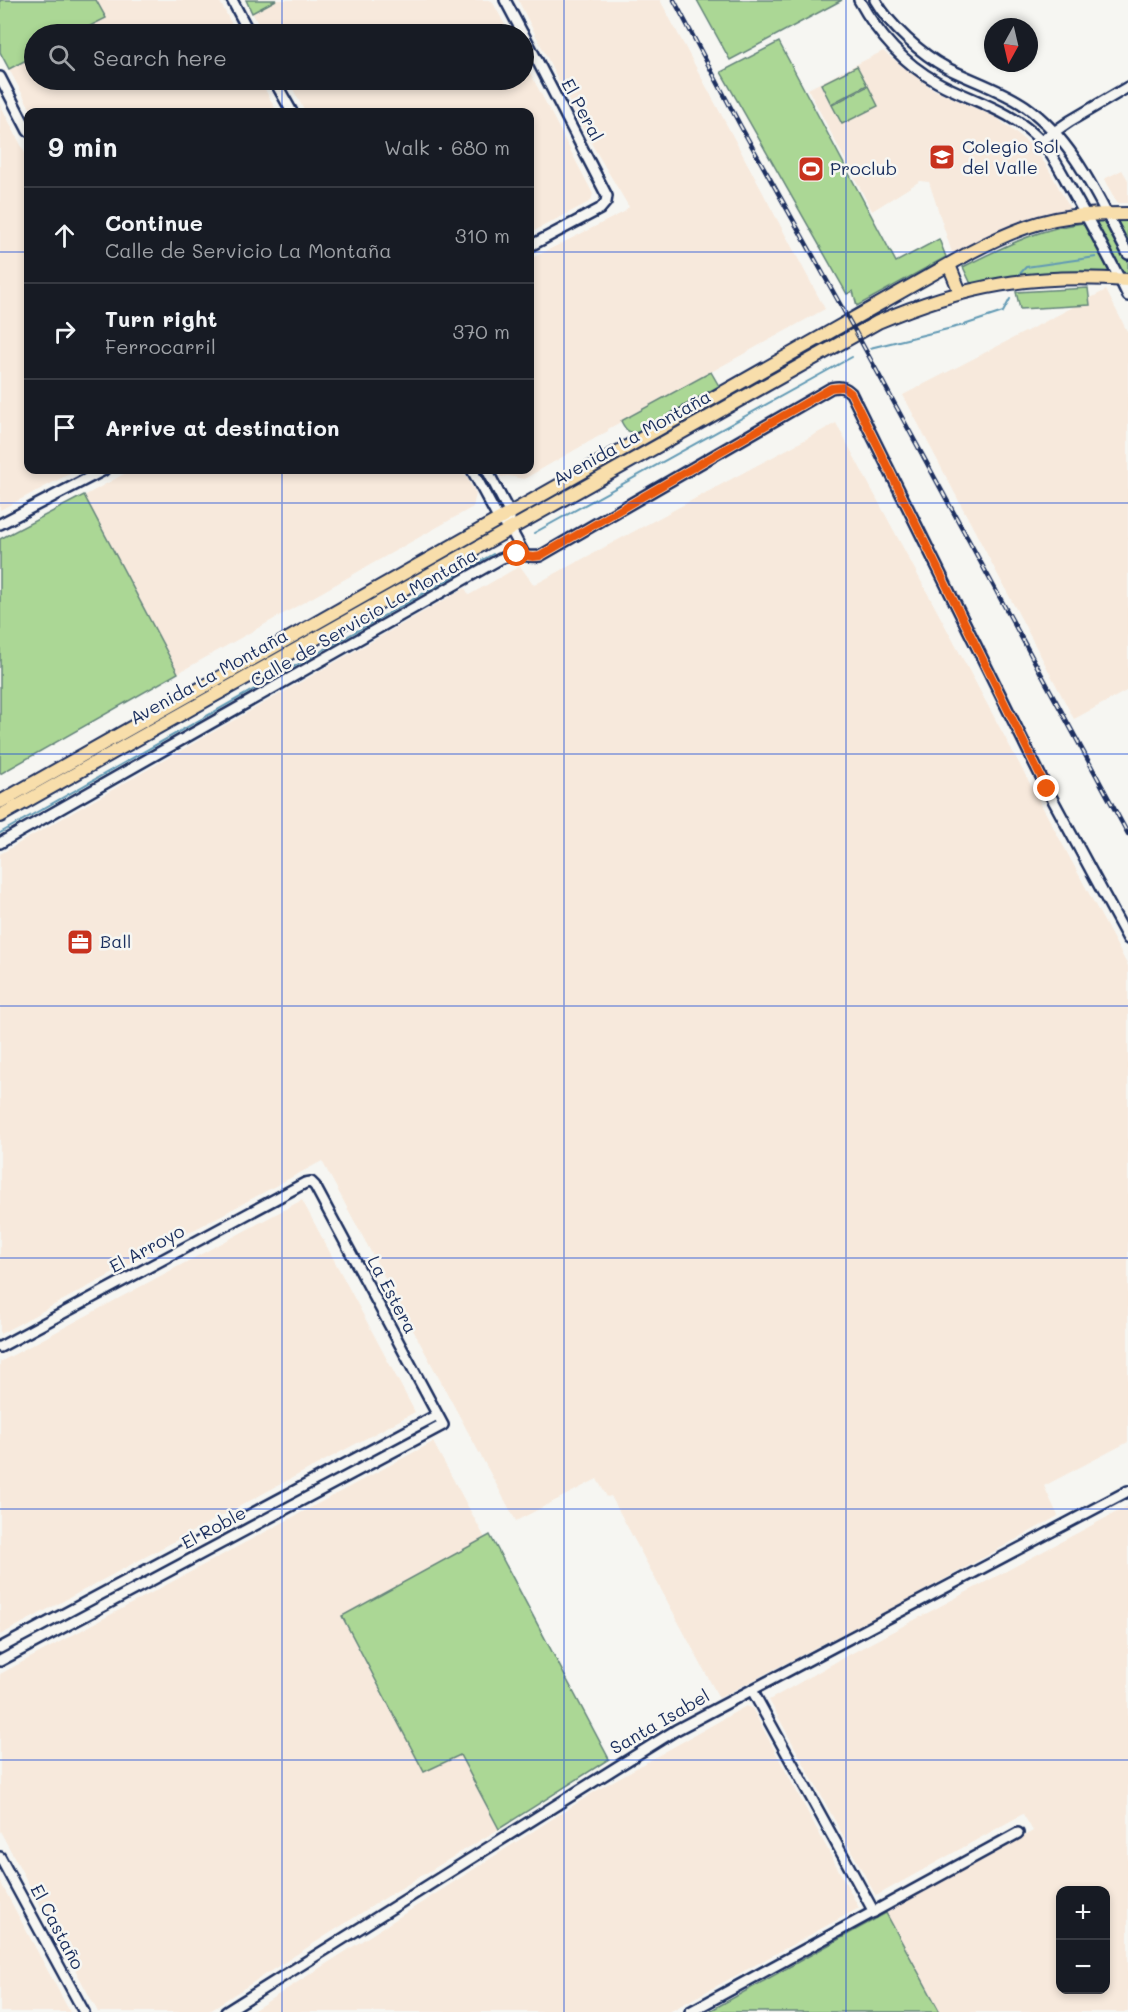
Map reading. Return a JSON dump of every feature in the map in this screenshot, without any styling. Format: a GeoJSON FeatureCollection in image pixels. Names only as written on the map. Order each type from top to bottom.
{"type":"FeatureCollection","features":[{"type":"Feature","properties":{"kind":"main road","name":"Avenida La Montaña"},"geometry":{"type":"LineString","coordinates":[[0,801],[949,265],[1017,230],[1051,220],[1085,214],[1128,214]]}},
{"type":"Feature","properties":{"kind":"main road"},"geometry":{"type":"LineString","coordinates":[[949,265],[960,292]]}},
{"type":"Feature","properties":{"kind":"main road","name":"Avenida La Montaña"},"geometry":{"type":"LineString","coordinates":[[0,816],[856,333],[908,309],[960,292],[1003,282],[1071,277],[1124,279]]}},
{"type":"Feature","properties":{"kind":"street"},"geometry":{"type":"LineString","coordinates":[[232,0],[245,24]]}},
{"type":"Feature","properties":{"kind":"street","name":"El Peral"},"geometry":{"type":"LineString","coordinates":[[505,0],[518,24]]}},
{"type":"Feature","properties":{"kind":"street"},"geometry":{"type":"LineString","coordinates":[[859,0],[870,20],[897,52],[917,69],[937,82],[1003,111],[1041,141],[1124,279],[1128,296]]}},
{"type":"Feature","properties":{"kind":"street"},"geometry":{"type":"LineString","coordinates":[[875,0],[907,39],[925,54],[945,67],[1014,99],[1055,130],[1076,159],[1128,254]]}},
{"type":"Feature","properties":{"kind":"street","name":"El Peral"},"geometry":{"type":"LineString","coordinates":[[534,54],[607,196],[606,202],[600,209],[534,244]]}},
{"type":"Feature","properties":{"kind":"street"},"geometry":{"type":"LineString","coordinates":[[0,77],[24,123]]}},
{"type":"Feature","properties":{"kind":"street"},"geometry":{"type":"LineString","coordinates":[[1041,141],[1055,130],[1128,87]]}},
{"type":"Feature","properties":{"kind":"street"},"geometry":{"type":"LineString","coordinates":[[280,90],[290,108]]}},
{"type":"Feature","properties":{"kind":"street","name":"Calle de Servicio La Montaña"},"geometry":{"type":"LineString","coordinates":[[0,843],[500,560],[510,555],[540,556],[831,388],[843,387],[851,393],[1047,789],[1128,939]]}},
{"type":"Feature","properties":{"kind":"street"},"geometry":{"type":"LineString","coordinates":[[0,524],[96,474]]}},
{"type":"Feature","properties":{"kind":"street"},"geometry":{"type":"LineString","coordinates":[[475,474],[504,517],[524,554]]}},
{"type":"Feature","properties":{"kind":"street"},"geometry":{"type":"LineString","coordinates":[[488,474],[504,517]]}},
{"type":"Feature","properties":{"kind":"street","name":"El Arroyo"},"geometry":{"type":"LineString","coordinates":[[0,1347],[305,1183],[311,1182]]}},
{"type":"Feature","properties":{"kind":"street","name":"La Estera"},"geometry":{"type":"LineString","coordinates":[[311,1182],[342,1234],[443,1425]]}},
{"type":"Feature","properties":{"kind":"street","name":"El Roble"},"geometry":{"type":"LineString","coordinates":[[0,1648],[437,1414]]}},
{"type":"Feature","properties":{"kind":"street","name":"El Roble"},"geometry":{"type":"LineString","coordinates":[[0,1661],[443,1425]]}},
{"type":"Feature","properties":{"kind":"street","name":"Santa Isabel"},"geometry":{"type":"LineString","coordinates":[[226,2012],[676,1730],[1128,1491]]}},
{"type":"Feature","properties":{"kind":"street"},"geometry":{"type":"LineString","coordinates":[[28,1632],[34,1642]]}},
{"type":"Feature","properties":{"kind":"street"},"geometry":{"type":"LineString","coordinates":[[752,1690],[873,1912]]}},
{"type":"Feature","properties":{"kind":"street"},"geometry":{"type":"LineString","coordinates":[[690,2012],[1018,1833]]}},
{"type":"Feature","properties":{"kind":"street","name":"El Castaño"},"geometry":{"type":"LineString","coordinates":[[0,1857],[84,2012]]}},
{"type":"Feature","properties":{"kind":"shaded area"},"geometry":{"type":"Polygon","coordinates":[[[96,0],[219,0],[232,24],[94,24],[106,18],[96,0]]]}},
{"type":"Feature","properties":{"kind":"shaded area"},"geometry":{"type":"Polygon","coordinates":[[[276,0],[489,0],[492,1],[505,24],[258,24],[252,13],[276,0]]]}},
{"type":"Feature","properties":{"kind":"shaded area"},"geometry":{"type":"Polygon","coordinates":[[[518,0],[660,0],[825,309],[608,429],[534,473],[534,257],[626,211],[629,207],[585,133],[534,32],[534,24],[530,24],[518,0]]]}},
{"type":"Feature","properties":{"kind":"shaded area","name":"Colegio Sol del Valle"},"geometry":{"type":"Polygon","coordinates":[[[883,51],[931,88],[997,118],[1033,147],[1048,168],[1072,212],[1032,218],[1008,227],[953,256],[929,182],[920,181],[872,211],[808,89],[883,51]]]}},
{"type":"Feature","properties":{"kind":"shaded area"},"geometry":{"type":"Polygon","coordinates":[[[24,61],[24,90],[265,90],[275,108],[30,108],[9,69],[24,61]]]}},
{"type":"Feature","properties":{"kind":"shaded area"},"geometry":{"type":"Polygon","coordinates":[[[534,80],[593,194],[591,201],[534,231],[534,108],[303,108],[293,90],[534,90],[534,80]]]}},
{"type":"Feature","properties":{"kind":"shaded area"},"geometry":{"type":"Polygon","coordinates":[[[0,104],[24,151],[24,474],[69,474],[0,510],[0,104]]]}},
{"type":"Feature","properties":{"kind":"shaded area"},"geometry":{"type":"Polygon","coordinates":[[[1122,170],[1128,180],[1128,203],[1117,203],[1104,179],[1122,170]]]}},
{"type":"Feature","properties":{"kind":"shaded area"},"geometry":{"type":"Polygon","coordinates":[[[1106,290],[1128,333],[1128,690],[1074,719],[903,395],[1106,290]]]}},
{"type":"Feature","properties":{"kind":"shaded area"},"geometry":{"type":"Polygon","coordinates":[[[836,423],[1128,966],[1128,1442],[1044,1486],[1058,1516],[909,1599],[719,1698],[611,1496],[607,1497],[597,1479],[516,1521],[322,1161],[0,1334],[0,854],[465,588],[469,595],[520,566],[534,585],[836,423]]]}},
{"type":"Feature","properties":{"kind":"shaded area"},"geometry":{"type":"Polygon","coordinates":[[[124,474],[465,474],[476,494],[473,507],[178,673],[84,496],[124,474]]]}},
{"type":"Feature","properties":{"kind":"shaded area"},"geometry":{"type":"Polygon","coordinates":[[[499,474],[533,474],[524,479],[501,477],[499,474]]]}},
{"type":"Feature","properties":{"kind":"shaded area"},"geometry":{"type":"Polygon","coordinates":[[[302,1200],[415,1412],[0,1635],[0,1362],[302,1200]]]}},
{"type":"Feature","properties":{"kind":"shaded area"},"geometry":{"type":"Polygon","coordinates":[[[433,1442],[485,1538],[342,1617],[424,1772],[460,1755],[499,1829],[380,1901],[207,2012],[98,2012],[0,1831],[0,1674],[433,1442]]]}},
{"type":"Feature","properties":{"kind":"shaded area"},"geometry":{"type":"Polygon","coordinates":[[[1128,1506],[1128,2012],[940,2012],[886,1913],[1033,1831],[1023,1814],[876,1896],[769,1700],[841,1659],[1128,1506]]]}},
{"type":"Feature","properties":{"kind":"shaded area"},"geometry":{"type":"Polygon","coordinates":[[[746,1706],[752,1708],[859,1908],[669,2012],[251,2012],[599,1789],[746,1706]]]}},
{"type":"Feature","properties":{"kind":"shaded area"},"geometry":{"type":"Polygon","coordinates":[[[0,1881],[19,1917],[70,2012],[0,2012],[0,1881]]]}},
{"type":"Feature","properties":{"kind":"green space"},"geometry":{"type":"Polygon","coordinates":[[[0,0],[96,0],[106,18],[94,24],[24,24],[24,61],[9,69],[0,52],[0,0]]]}},
{"type":"Feature","properties":{"kind":"green space"},"geometry":{"type":"Polygon","coordinates":[[[246,0],[276,0],[252,13],[246,0]]]}},
{"type":"Feature","properties":{"kind":"green space"},"geometry":{"type":"Polygon","coordinates":[[[697,0],[842,0],[730,60],[697,0]]]}},
{"type":"Feature","properties":{"kind":"green space","name":"Proclub"},"geometry":{"type":"Polygon","coordinates":[[[779,42],[896,262],[939,239],[946,257],[857,306],[853,291],[847,294],[721,72],[779,42]]]}},
{"type":"Feature","properties":{"kind":"green space"},"geometry":{"type":"Polygon","coordinates":[[[857,66],[867,85],[831,104],[821,84],[857,66]]]}},
{"type":"Feature","properties":{"kind":"green space"},"geometry":{"type":"Polygon","coordinates":[[[868,86],[878,106],[842,124],[832,105],[868,86]]]}},
{"type":"Feature","properties":{"kind":"green space"},"geometry":{"type":"Polygon","coordinates":[[[1128,221],[1128,279],[972,286],[963,267],[1042,232],[1082,223],[1128,221]]]}},
{"type":"Feature","properties":{"kind":"green space"},"geometry":{"type":"Polygon","coordinates":[[[1088,288],[1090,305],[1020,309],[1016,292],[1088,288]]]}},
{"type":"Feature","properties":{"kind":"green space"},"geometry":{"type":"Polygon","coordinates":[[[711,372],[719,386],[639,432],[630,432],[624,427],[621,421],[711,372]]]}},
{"type":"Feature","properties":{"kind":"green space"},"geometry":{"type":"Polygon","coordinates":[[[84,495],[178,673],[0,774],[0,539],[84,495]]]}},
{"type":"Feature","properties":{"kind":"green space"},"geometry":{"type":"Polygon","coordinates":[[[490,1535],[609,1759],[499,1829],[460,1755],[424,1772],[342,1616],[490,1535]]]}},
{"type":"Feature","properties":{"kind":"green space"},"geometry":{"type":"Polygon","coordinates":[[[886,1913],[940,2012],[708,2012],[886,1913]]]}},
{"type":"Feature","properties":{"kind":"waterway"},"geometry":{"type":"LineString","coordinates":[[1018,276],[1026,267],[1096,257]]}},
{"type":"Feature","properties":{"kind":"waterway"},"geometry":{"type":"LineString","coordinates":[[870,348],[964,325],[1003,312],[1010,299]]}},
{"type":"Feature","properties":{"kind":"waterway"},"geometry":{"type":"LineString","coordinates":[[534,533],[852,357]]}},
{"type":"Feature","properties":{"kind":"waterway"},"geometry":{"type":"LineString","coordinates":[[0,833],[493,554]]}},
{"type":"Feature","properties":{"kind":"railway"},"geometry":{"type":"LineString","coordinates":[[674,0],[1128,834]]}},
{"type":"Feature","properties":{"kind":"place","name":"Colegio Sol del Valle"},"geometry":{"type":"Point","coordinates":[942,157]}},
{"type":"Feature","properties":{"kind":"place","name":"Proclub"},"geometry":{"type":"Point","coordinates":[811,169]}},
{"type":"Feature","properties":{"kind":"place","name":"Ball"},"geometry":{"type":"Point","coordinates":[80,942]}},
{"type":"Feature","properties":{"kind":"route"},"geometry":{"type":"LineString","coordinates":[[517,554],[540,556],[831,388],[843,387],[851,393],[1047,789]]}}]}
